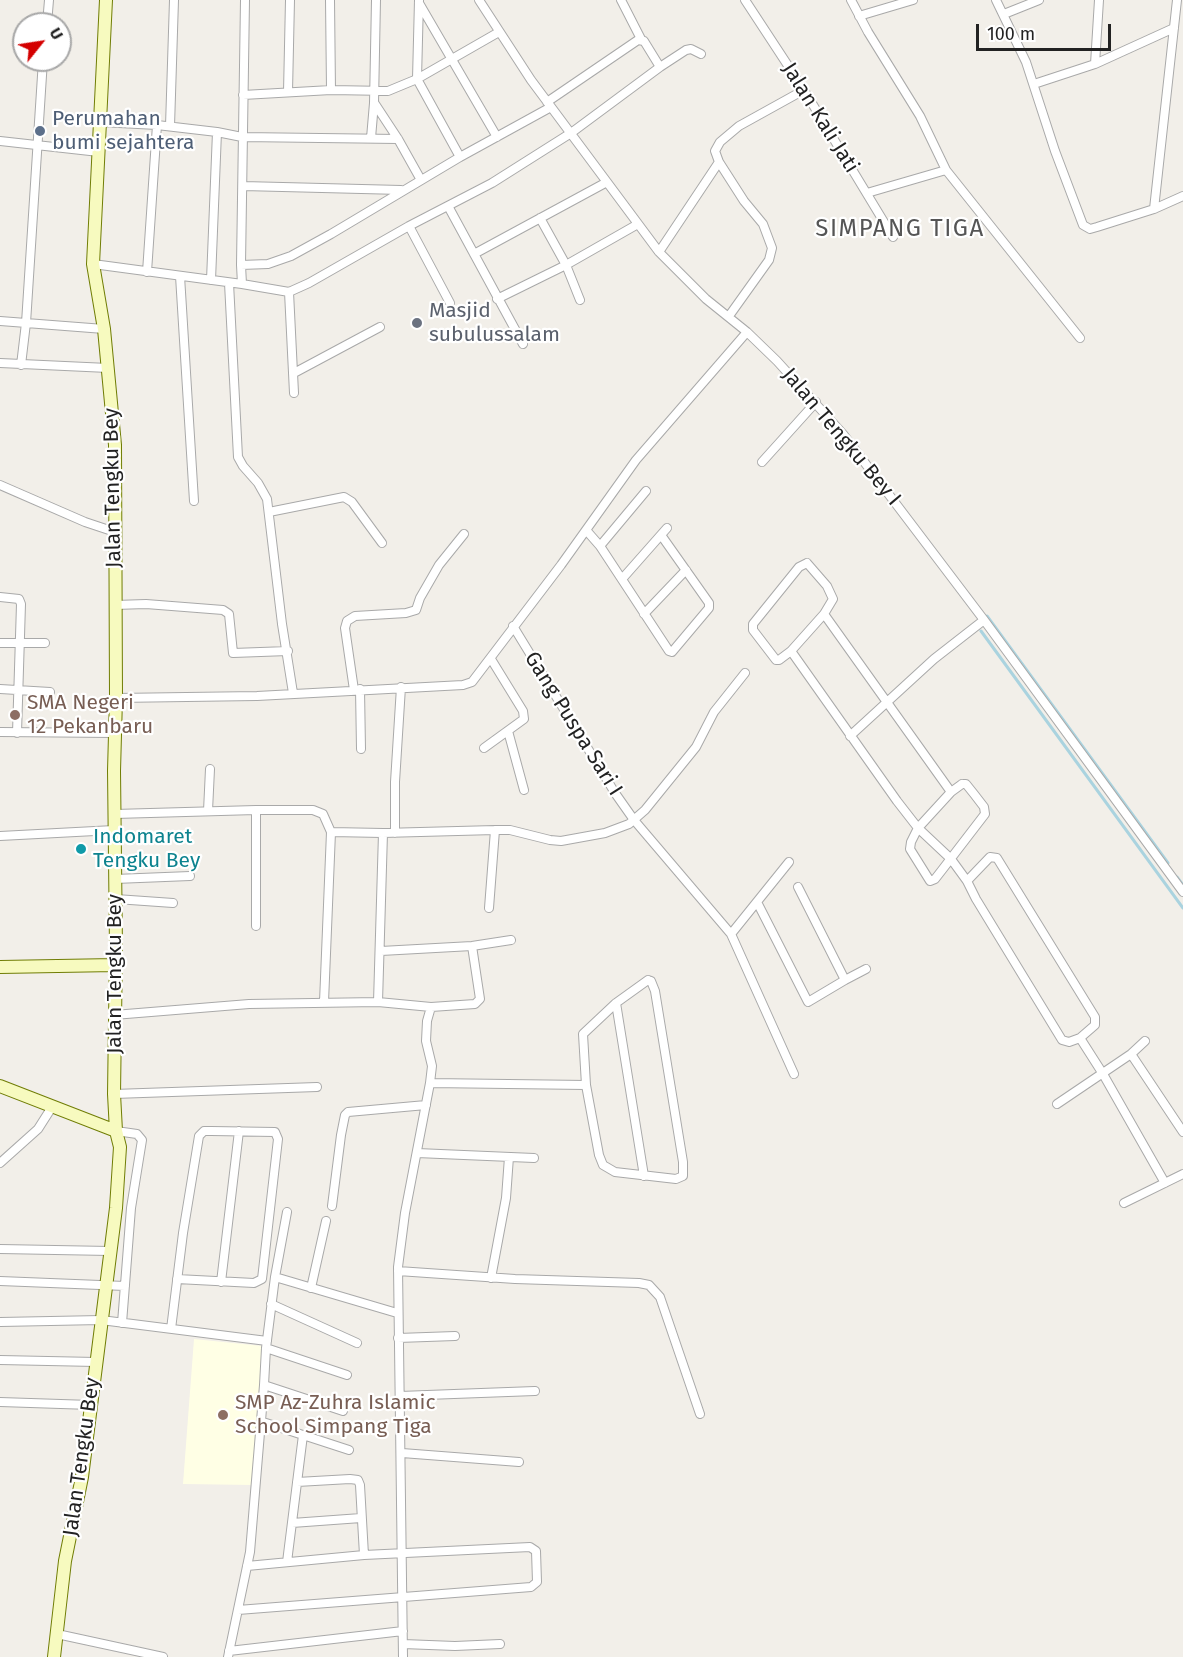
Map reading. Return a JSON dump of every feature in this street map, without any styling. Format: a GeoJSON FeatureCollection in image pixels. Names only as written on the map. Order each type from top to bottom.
{"type":"FeatureCollection","features":[{"type":"Feature","properties":{"kind":"main road","name":"Jalan Tengku Bey"},"geometry":{"type":"LineString","coordinates":[[54,1657],[66,1561],[82,1477],[116,1204],[120,1147],[116,1131],[114,1094],[115,445],[105,329],[93,264],[106,0]]}},
{"type":"Feature","properties":{"kind":"main road"},"geometry":{"type":"LineString","coordinates":[[0,967],[115,965]]}},
{"type":"Feature","properties":{"kind":"main road"},"geometry":{"type":"LineString","coordinates":[[0,1086],[116,1131]]}},
{"type":"Feature","properties":{"kind":"street"},"geometry":{"type":"LineString","coordinates":[[170,126],[174,0]]}},
{"type":"Feature","properties":{"kind":"street"},"geometry":{"type":"LineString","coordinates":[[242,284],[242,137],[246,0]]}},
{"type":"Feature","properties":{"kind":"street"},"geometry":{"type":"LineString","coordinates":[[288,92],[290,0]]}},
{"type":"Feature","properties":{"kind":"street"},"geometry":{"type":"LineString","coordinates":[[330,0],[331,90]]}},
{"type":"Feature","properties":{"kind":"street"},"geometry":{"type":"LineString","coordinates":[[371,138],[374,103],[375,0]]}},
{"type":"Feature","properties":{"kind":"street","name":"Jalan Tengku Bey I"},"geometry":{"type":"LineString","coordinates":[[479,0],[549,105],[659,252],[687,281],[747,332],[816,402],[864,461],[984,620],[1183,892]]}},
{"type":"Feature","properties":{"kind":"street"},"geometry":{"type":"LineString","coordinates":[[621,0],[641,39],[660,67]]}},
{"type":"Feature","properties":{"kind":"street","name":"Jalan Kali Jati"},"geometry":{"type":"LineString","coordinates":[[745,0],[804,90],[893,237]]}},
{"type":"Feature","properties":{"kind":"street"},"geometry":{"type":"LineString","coordinates":[[851,0],[920,116],[946,170],[1080,338]]}},
{"type":"Feature","properties":{"kind":"street"},"geometry":{"type":"LineString","coordinates":[[859,16],[913,0]]}},
{"type":"Feature","properties":{"kind":"street"},"geometry":{"type":"LineString","coordinates":[[996,0],[1026,62],[1063,174],[1083,225],[1090,229],[1098,227],[1154,209],[1183,196]]}},
{"type":"Feature","properties":{"kind":"street"},"geometry":{"type":"LineString","coordinates":[[1004,14],[1039,0]]}},
{"type":"Feature","properties":{"kind":"street"},"geometry":{"type":"LineString","coordinates":[[1095,63],[1099,0]]}},
{"type":"Feature","properties":{"kind":"street"},"geometry":{"type":"LineString","coordinates":[[1154,209],[1177,0]]}},
{"type":"Feature","properties":{"kind":"street"},"geometry":{"type":"LineString","coordinates":[[419,2],[497,137]]}},
{"type":"Feature","properties":{"kind":"street"},"geometry":{"type":"LineString","coordinates":[[419,2],[417,80],[460,157]]}},
{"type":"Feature","properties":{"kind":"street"},"geometry":{"type":"LineString","coordinates":[[1034,84],[1095,63],[1174,28]]}},
{"type":"Feature","properties":{"kind":"street"},"geometry":{"type":"LineString","coordinates":[[243,95],[331,90],[388,91],[417,80],[499,32]]}},
{"type":"Feature","properties":{"kind":"street"},"geometry":{"type":"LineString","coordinates":[[241,265],[268,264],[291,256],[331,234],[549,105],[628,46],[641,39]]}},
{"type":"Feature","properties":{"kind":"street"},"geometry":{"type":"LineString","coordinates":[[93,264],[290,292],[492,183],[571,133],[686,50],[691,49],[701,54]]}},
{"type":"Feature","properties":{"kind":"street"},"geometry":{"type":"LineString","coordinates":[[21,364],[26,323],[36,145],[43,72]]}},
{"type":"Feature","properties":{"kind":"street"},"geometry":{"type":"LineString","coordinates":[[729,316],[769,260],[771,248],[763,224],[744,201],[719,162],[716,156],[717,147],[739,126],[804,90]]}},
{"type":"Feature","properties":{"kind":"street"},"geometry":{"type":"LineString","coordinates":[[374,103],[421,180]]}},
{"type":"Feature","properties":{"kind":"street"},"geometry":{"type":"LineString","coordinates":[[100,122],[170,126],[242,137],[398,139]]}},
{"type":"Feature","properties":{"kind":"street"},"geometry":{"type":"LineString","coordinates":[[147,272],[157,125]]}},
{"type":"Feature","properties":{"kind":"street"},"geometry":{"type":"LineString","coordinates":[[210,280],[217,132]]}},
{"type":"Feature","properties":{"kind":"street"},"geometry":{"type":"LineString","coordinates":[[0,141],[99,152]]}},
{"type":"Feature","properties":{"kind":"street"},"geometry":{"type":"LineString","coordinates":[[659,252],[719,162]]}},
{"type":"Feature","properties":{"kind":"street"},"geometry":{"type":"LineString","coordinates":[[867,193],[946,170]]}},
{"type":"Feature","properties":{"kind":"street"},"geometry":{"type":"LineString","coordinates":[[474,254],[607,182]]}},
{"type":"Feature","properties":{"kind":"street"},"geometry":{"type":"LineString","coordinates":[[243,186],[402,190]]}},
{"type":"Feature","properties":{"kind":"street"},"geometry":{"type":"LineString","coordinates":[[448,206],[523,344]]}},
{"type":"Feature","properties":{"kind":"street"},"geometry":{"type":"LineString","coordinates":[[540,219],[566,266],[580,300]]}},
{"type":"Feature","properties":{"kind":"street"},"geometry":{"type":"LineString","coordinates":[[497,299],[566,266],[638,224]]}},
{"type":"Feature","properties":{"kind":"street"},"geometry":{"type":"LineString","coordinates":[[409,226],[450,303]]}},
{"type":"Feature","properties":{"kind":"street"},"geometry":{"type":"LineString","coordinates":[[180,276],[194,501]]}},
{"type":"Feature","properties":{"kind":"street"},"geometry":{"type":"LineString","coordinates":[[229,283],[238,457],[262,490],[269,512],[282,624],[294,693]]}},
{"type":"Feature","properties":{"kind":"street"},"geometry":{"type":"LineString","coordinates":[[290,292],[294,393]]}},
{"type":"Feature","properties":{"kind":"street"},"geometry":{"type":"LineString","coordinates":[[0,321],[105,329]]}},
{"type":"Feature","properties":{"kind":"street"},"geometry":{"type":"LineString","coordinates":[[294,373],[380,327]]}},
{"type":"Feature","properties":{"kind":"street"},"geometry":{"type":"LineString","coordinates":[[116,698],[257,696],[467,684],[476,678],[491,659],[636,460],[747,332]]}},
{"type":"Feature","properties":{"kind":"street"},"geometry":{"type":"LineString","coordinates":[[0,363],[108,368]]}},
{"type":"Feature","properties":{"kind":"street"},"geometry":{"type":"LineString","coordinates":[[762,462],[816,402]]}},
{"type":"Feature","properties":{"kind":"street"},"geometry":{"type":"LineString","coordinates":[[0,485],[85,522],[114,532]]}},
{"type":"Feature","properties":{"kind":"street"},"geometry":{"type":"LineString","coordinates":[[600,546],[646,491]]}},
{"type":"Feature","properties":{"kind":"street"},"geometry":{"type":"LineString","coordinates":[[269,512],[344,497],[352,502],[381,543]]}},
{"type":"Feature","properties":{"kind":"street"},"geometry":{"type":"LineString","coordinates":[[586,530],[600,546],[669,651],[675,650],[709,608],[709,603],[664,532],[622,579]]}},
{"type":"Feature","properties":{"kind":"street"},"geometry":{"type":"LineString","coordinates":[[362,749],[357,689],[345,628],[347,621],[355,616],[406,613],[416,610],[420,598],[439,565],[464,534]]}},
{"type":"Feature","properties":{"kind":"street"},"geometry":{"type":"LineString","coordinates":[[803,564],[811,566],[832,594],[833,599],[824,614],[791,651],[780,660],[776,660],[752,628],[755,621],[803,564]]}},
{"type":"Feature","properties":{"kind":"street"},"geometry":{"type":"LineString","coordinates":[[644,614],[686,570]]}},
{"type":"Feature","properties":{"kind":"street"},"geometry":{"type":"LineString","coordinates":[[0,597],[15,598],[20,601],[17,733]]}},
{"type":"Feature","properties":{"kind":"street"},"geometry":{"type":"LineString","coordinates":[[115,605],[146,604],[223,610],[229,614],[233,653],[288,651]]}},
{"type":"Feature","properties":{"kind":"street"},"geometry":{"type":"LineString","coordinates":[[824,614],[951,792]]}},
{"type":"Feature","properties":{"kind":"street"},"geometry":{"type":"LineString","coordinates":[[850,736],[934,659],[984,620]]}},
{"type":"Feature","properties":{"kind":"street","name":"Gang Puspa Sari I"},"geometry":{"type":"LineString","coordinates":[[513,626],[615,793],[634,820],[731,934],[794,1074]]}},
{"type":"Feature","properties":{"kind":"street"},"geometry":{"type":"LineString","coordinates":[[0,643],[45,643]]}},
{"type":"Feature","properties":{"kind":"street"},"geometry":{"type":"LineString","coordinates":[[791,651],[918,828],[951,859],[967,881],[1046,1017],[1062,1040],[1069,1042],[1080,1038],[1092,1028],[1096,1021],[1095,1017],[997,858],[990,857],[967,881]]}},
{"type":"Feature","properties":{"kind":"street"},"geometry":{"type":"LineString","coordinates":[[484,748],[522,721],[524,714],[491,659]]}},
{"type":"Feature","properties":{"kind":"street"},"geometry":{"type":"LineString","coordinates":[[331,832],[510,830],[561,841],[629,825],[645,810],[696,747],[714,712],[745,673]]}},
{"type":"Feature","properties":{"kind":"street"},"geometry":{"type":"LineString","coordinates":[[395,832],[395,782],[401,687]]}},
{"type":"Feature","properties":{"kind":"street"},"geometry":{"type":"LineString","coordinates":[[0,689],[50,692]]}},
{"type":"Feature","properties":{"kind":"street"},"geometry":{"type":"LineString","coordinates":[[508,731],[524,790]]}},
{"type":"Feature","properties":{"kind":"street"},"geometry":{"type":"LineString","coordinates":[[0,732],[115,733]]}},
{"type":"Feature","properties":{"kind":"street"},"geometry":{"type":"LineString","coordinates":[[208,811],[210,769]]}},
{"type":"Feature","properties":{"kind":"street"},"geometry":{"type":"LineString","coordinates":[[966,784],[986,811],[951,859],[930,881],[910,849],[911,842],[918,828],[951,792],[966,784]]}},
{"type":"Feature","properties":{"kind":"street"},"geometry":{"type":"LineString","coordinates":[[116,814],[256,810],[318,811],[323,814],[331,832],[324,1002]]}},
{"type":"Feature","properties":{"kind":"street"},"geometry":{"type":"LineString","coordinates":[[256,810],[256,926]]}},
{"type":"Feature","properties":{"kind":"street"},"geometry":{"type":"LineString","coordinates":[[0,836],[114,830]]}},
{"type":"Feature","properties":{"kind":"street"},"geometry":{"type":"LineString","coordinates":[[489,908],[495,830]]}},
{"type":"Feature","properties":{"kind":"street"},"geometry":{"type":"LineString","coordinates":[[378,1002],[383,833]]}},
{"type":"Feature","properties":{"kind":"street"},"geometry":{"type":"LineString","coordinates":[[731,934],[789,862]]}},
{"type":"Feature","properties":{"kind":"street"},"geometry":{"type":"LineString","coordinates":[[116,879],[190,876]]}},
{"type":"Feature","properties":{"kind":"street"},"geometry":{"type":"LineString","coordinates":[[798,886],[845,980]]}},
{"type":"Feature","properties":{"kind":"street"},"geometry":{"type":"LineString","coordinates":[[116,899],[173,903]]}},
{"type":"Feature","properties":{"kind":"street"},"geometry":{"type":"LineString","coordinates":[[757,902],[808,1002],[866,969]]}},
{"type":"Feature","properties":{"kind":"street"},"geometry":{"type":"LineString","coordinates":[[381,951],[472,946],[511,940]]}},
{"type":"Feature","properties":{"kind":"street"},"geometry":{"type":"LineString","coordinates":[[114,1015],[249,1004],[324,1002],[378,1002],[431,1006],[475,1004],[479,1001],[480,993],[472,946]]}},
{"type":"Feature","properties":{"kind":"street"},"geometry":{"type":"LineString","coordinates":[[645,981],[651,981],[657,1002],[683,1173],[681,1178],[615,1172],[607,1169],[601,1161],[586,1085],[583,1034],[616,1003],[645,981]]}},
{"type":"Feature","properties":{"kind":"street"},"geometry":{"type":"LineString","coordinates":[[616,1003],[644,1176]]}},
{"type":"Feature","properties":{"kind":"street"},"geometry":{"type":"LineString","coordinates":[[403,1657],[398,1271],[400,1242],[430,1083],[432,1066],[426,1041],[427,1021],[431,1006]]}},
{"type":"Feature","properties":{"kind":"street"},"geometry":{"type":"LineString","coordinates":[[1080,1038],[1165,1183]]}},
{"type":"Feature","properties":{"kind":"street"},"geometry":{"type":"LineString","coordinates":[[1057,1104],[1131,1054],[1145,1041]]}},
{"type":"Feature","properties":{"kind":"street"},"geometry":{"type":"LineString","coordinates":[[1131,1054],[1183,1132]]}},
{"type":"Feature","properties":{"kind":"street"},"geometry":{"type":"LineString","coordinates":[[430,1083],[586,1085]]}},
{"type":"Feature","properties":{"kind":"street"},"geometry":{"type":"LineString","coordinates":[[114,1094],[317,1087]]}},
{"type":"Feature","properties":{"kind":"street"},"geometry":{"type":"LineString","coordinates":[[332,1206],[345,1115],[348,1112],[426,1105]]}},
{"type":"Feature","properties":{"kind":"street"},"geometry":{"type":"LineString","coordinates":[[0,1163],[38,1129],[52,1107]]}},
{"type":"Feature","properties":{"kind":"street"},"geometry":{"type":"LineString","coordinates":[[116,1131],[138,1134],[142,1140],[131,1208],[122,1323]]}},
{"type":"Feature","properties":{"kind":"street"},"geometry":{"type":"LineString","coordinates":[[171,1329],[177,1279],[199,1136],[204,1131],[273,1131],[277,1134],[278,1139],[261,1281],[254,1283],[177,1279]]}},
{"type":"Feature","properties":{"kind":"street"},"geometry":{"type":"LineString","coordinates":[[221,1282],[239,1131]]}},
{"type":"Feature","properties":{"kind":"street"},"geometry":{"type":"LineString","coordinates":[[417,1153],[534,1158]]}},
{"type":"Feature","properties":{"kind":"street"},"geometry":{"type":"LineString","coordinates":[[490,1278],[506,1198],[509,1157]]}},
{"type":"Feature","properties":{"kind":"street"},"geometry":{"type":"LineString","coordinates":[[1124,1203],[1183,1174]]}},
{"type":"Feature","properties":{"kind":"street"},"geometry":{"type":"LineString","coordinates":[[288,1212],[271,1304],[253,1532],[229,1654],[403,1631]]}},
{"type":"Feature","properties":{"kind":"street"},"geometry":{"type":"LineString","coordinates":[[311,1288],[326,1221]]}},
{"type":"Feature","properties":{"kind":"street"},"geometry":{"type":"LineString","coordinates":[[0,1249],[110,1251]]}},
{"type":"Feature","properties":{"kind":"street"},"geometry":{"type":"LineString","coordinates":[[398,1271],[490,1278],[649,1285],[660,1297],[700,1414]]}},
{"type":"Feature","properties":{"kind":"street"},"geometry":{"type":"LineString","coordinates":[[275,1277],[397,1312]]}},
{"type":"Feature","properties":{"kind":"street"},"geometry":{"type":"LineString","coordinates":[[0,1281],[125,1286]]}},
{"type":"Feature","properties":{"kind":"street"},"geometry":{"type":"LineString","coordinates":[[271,1304],[357,1343]]}},
{"type":"Feature","properties":{"kind":"street"},"geometry":{"type":"LineString","coordinates":[[0,1322],[101,1320],[171,1329],[267,1345],[347,1375]]}},
{"type":"Feature","properties":{"kind":"street"},"geometry":{"type":"LineString","coordinates":[[398,1338],[455,1336]]}},
{"type":"Feature","properties":{"kind":"street"},"geometry":{"type":"LineString","coordinates":[[0,1360],[96,1362]]}},
{"type":"Feature","properties":{"kind":"street"},"geometry":{"type":"LineString","coordinates":[[264,1385],[343,1411]]}},
{"type":"Feature","properties":{"kind":"street"},"geometry":{"type":"LineString","coordinates":[[400,1396],[535,1391]]}},
{"type":"Feature","properties":{"kind":"street"},"geometry":{"type":"LineString","coordinates":[[0,1401],[91,1405]]}},
{"type":"Feature","properties":{"kind":"street"},"geometry":{"type":"LineString","coordinates":[[263,1422],[349,1450]]}},
{"type":"Feature","properties":{"kind":"street"},"geometry":{"type":"LineString","coordinates":[[287,1562],[303,1435]]}},
{"type":"Feature","properties":{"kind":"street"},"geometry":{"type":"LineString","coordinates":[[402,1453],[519,1462]]}},
{"type":"Feature","properties":{"kind":"street"},"geometry":{"type":"LineString","coordinates":[[297,1482],[358,1480],[364,1555]]}},
{"type":"Feature","properties":{"kind":"street"},"geometry":{"type":"LineString","coordinates":[[292,1523],[362,1518]]}},
{"type":"Feature","properties":{"kind":"street"},"geometry":{"type":"LineString","coordinates":[[238,1610],[531,1587],[537,1582],[536,1551],[530,1547],[364,1555],[247,1566]]}},
{"type":"Feature","properties":{"kind":"street"},"geometry":{"type":"LineString","coordinates":[[57,1634],[163,1657]]}},
{"type":"Feature","properties":{"kind":"street"},"geometry":{"type":"LineString","coordinates":[[403,1644],[455,1646],[500,1644]]}},
{"type":"Feature","properties":{"kind":"shaded area","name":"SMP Az-Zuhra Islamic School Simpang Tiga"},"geometry":{"type":"Polygon","coordinates":[[[194,1339],[262,1346],[253,1485],[183,1484],[194,1339]]]}},
{"type":"Feature","properties":{"kind":"waterway"},"geometry":{"type":"LineString","coordinates":[[987,616],[1168,863]]}},
{"type":"Feature","properties":{"kind":"waterway"},"geometry":{"type":"LineString","coordinates":[[981,631],[1183,908]]}},
{"type":"Feature","properties":{"kind":"waterway"},"geometry":{"type":"LineString","coordinates":[[1177,877],[1183,885]]}},
{"type":"Feature","properties":{"kind":"place","name":"Perumahan bumi sejahtera"},"geometry":{"type":"Point","coordinates":[40,131]}},
{"type":"Feature","properties":{"kind":"place","name":"Masjid subulussalam"},"geometry":{"type":"Point","coordinates":[417,323]}},
{"type":"Feature","properties":{"kind":"place","name":"SMA Negeri 12 Pekanbaru"},"geometry":{"type":"Point","coordinates":[15,715]}},
{"type":"Feature","properties":{"kind":"place","name":"Indomaret Tengku Bey"},"geometry":{"type":"Point","coordinates":[81,849]}},
{"type":"Feature","properties":{"kind":"place","name":"SMP Az-Zuhra Islamic School Simpang Tiga"},"geometry":{"type":"Point","coordinates":[223,1415]}},
{"type":"Feature","properties":{"kind":"district","name":"SIMPANG TIGA"},"geometry":{"type":"Point","coordinates":[900,229]}}]}
